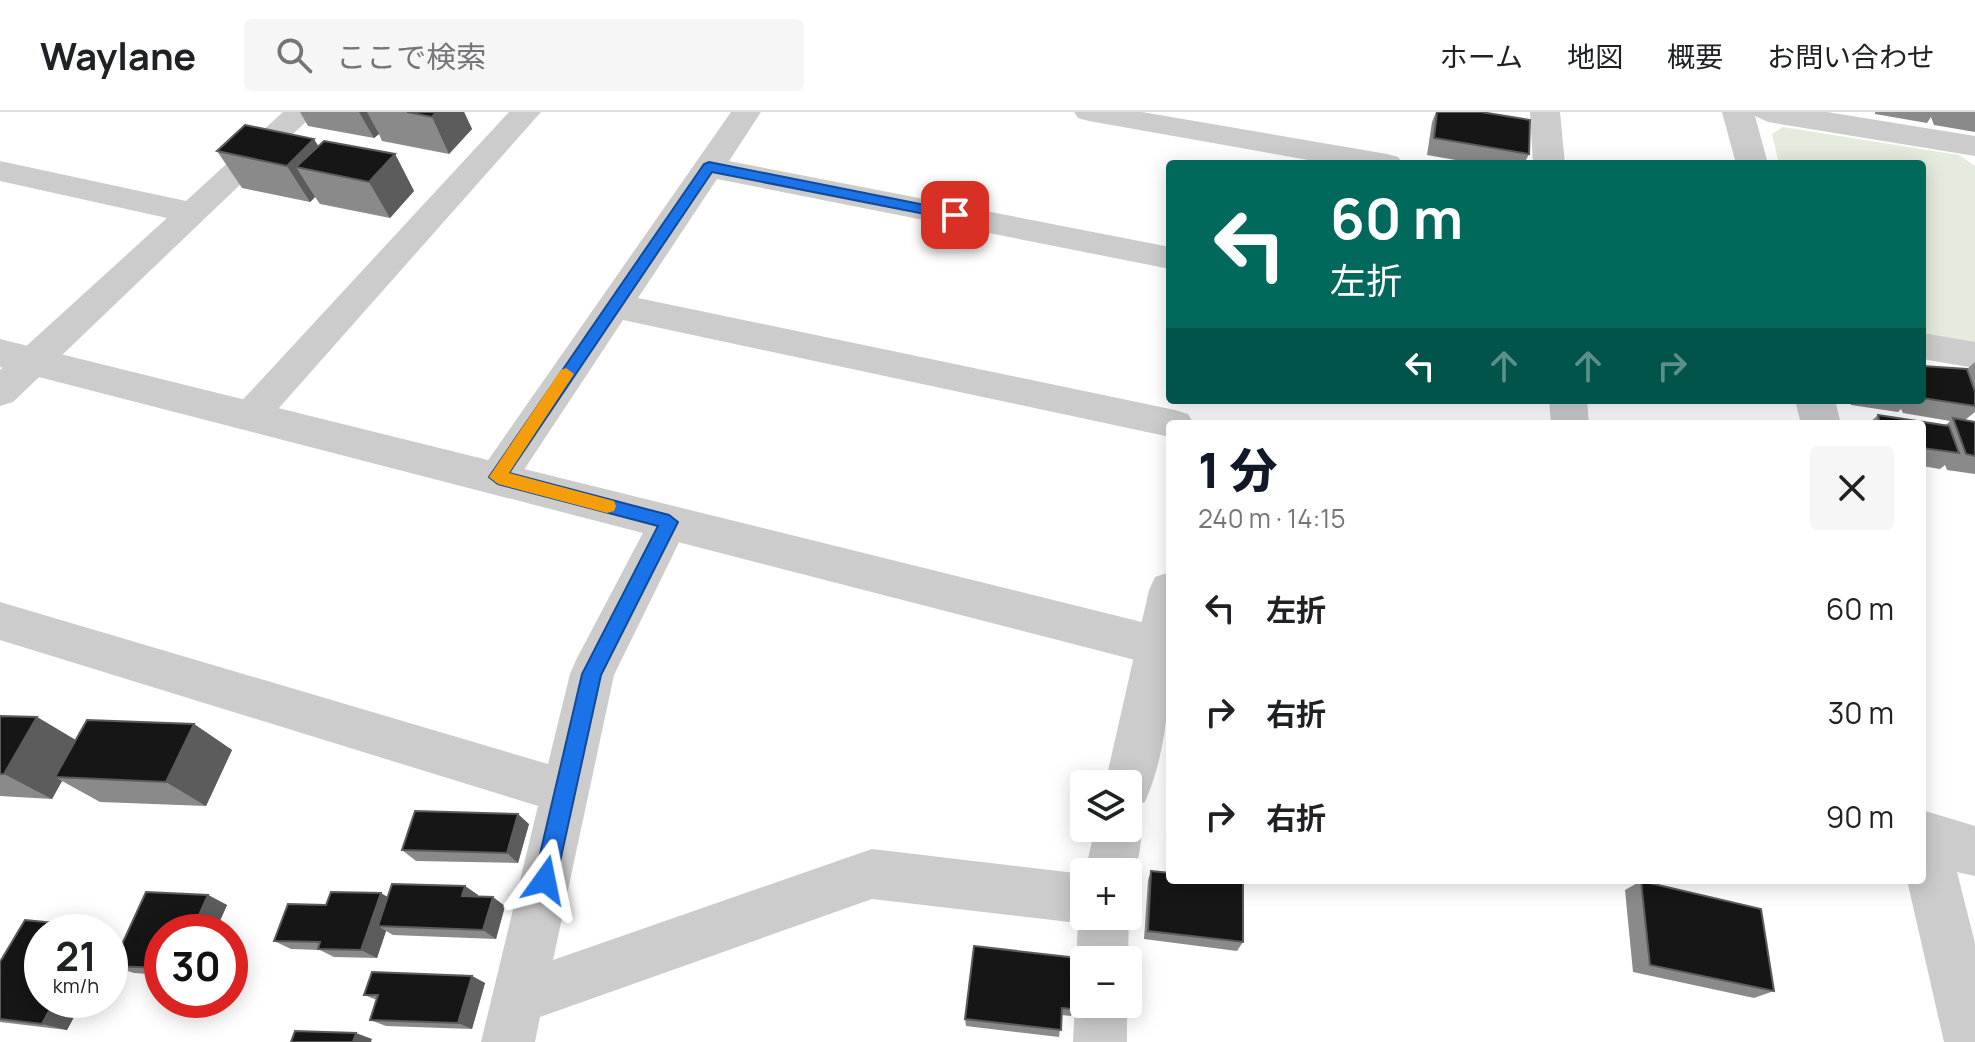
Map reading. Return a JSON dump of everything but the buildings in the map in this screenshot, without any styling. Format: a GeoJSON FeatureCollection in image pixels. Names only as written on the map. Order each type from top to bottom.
{"type":"FeatureCollection","features":[{"type":"Feature","properties":{"kind":"street"},"geometry":{"type":"LineString","coordinates":[[0,392],[16,357],[193,213],[301,112]]}},
{"type":"Feature","properties":{"kind":"street"},"geometry":{"type":"LineString","coordinates":[[250,416],[526,112]]}},
{"type":"Feature","properties":{"kind":"street"},"geometry":{"type":"LineString","coordinates":[[498,477],[746,112]]}},
{"type":"Feature","properties":{"kind":"street"},"geometry":{"type":"LineString","coordinates":[[1089,112],[1364,160]]}},
{"type":"Feature","properties":{"kind":"street"},"geometry":{"type":"LineString","coordinates":[[1545,112],[1549,160]]}},
{"type":"Feature","properties":{"kind":"street"},"geometry":{"type":"LineString","coordinates":[[1738,112],[1751,160]]}},
{"type":"Feature","properties":{"kind":"street"},"geometry":{"type":"LineString","coordinates":[[1768,112],[1975,146]]}},
{"type":"Feature","properties":{"kind":"street"},"geometry":{"type":"LineString","coordinates":[[709,167],[1166,257]]}},
{"type":"Feature","properties":{"kind":"street"},"geometry":{"type":"LineString","coordinates":[[0,171],[193,213]]}},
{"type":"Feature","properties":{"kind":"street"},"geometry":{"type":"LineString","coordinates":[[612,305],[1166,422]]}},
{"type":"Feature","properties":{"kind":"street"},"geometry":{"type":"LineString","coordinates":[[1926,347],[1975,355]]}},
{"type":"Feature","properties":{"kind":"street"},"geometry":{"type":"LineString","coordinates":[[16,357],[1164,647],[1132,770]]}},
{"type":"Feature","properties":{"kind":"street"},"geometry":{"type":"LineString","coordinates":[[514,1020],[592,674],[669,522]]}},
{"type":"Feature","properties":{"kind":"street"},"geometry":{"type":"LineString","coordinates":[[0,621],[565,792]]}},
{"type":"Feature","properties":{"kind":"street"},"geometry":{"type":"LineString","coordinates":[[1926,838],[1975,851]]}},
{"type":"Feature","properties":{"kind":"street"},"geometry":{"type":"LineString","coordinates":[[1926,853],[1972,1042]]}},
{"type":"Feature","properties":{"kind":"street"},"geometry":{"type":"LineString","coordinates":[[514,1020],[872,874],[1070,897]]}},
{"type":"Feature","properties":{"kind":"street"},"geometry":{"type":"LineString","coordinates":[[1100,1042],[1101,1018]]}},
{"type":"Feature","properties":{"kind":"shaded area"},"geometry":{"type":"Polygon","coordinates":[[[1783,127],[1959,155],[1975,166],[1975,348],[1926,339],[1926,160],[1778,160],[1772,134],[1783,127]]]}},
{"type":"Feature","properties":{"kind":"slow traffic"},"geometry":{"type":"LineString","coordinates":[[566,374],[498,477],[607,506]]}},
{"type":"Feature","properties":{"kind":"route"},"geometry":{"type":"LineString","coordinates":[[545,880],[592,674],[669,522],[498,477],[612,305],[709,167],[955,215]]}}]}
